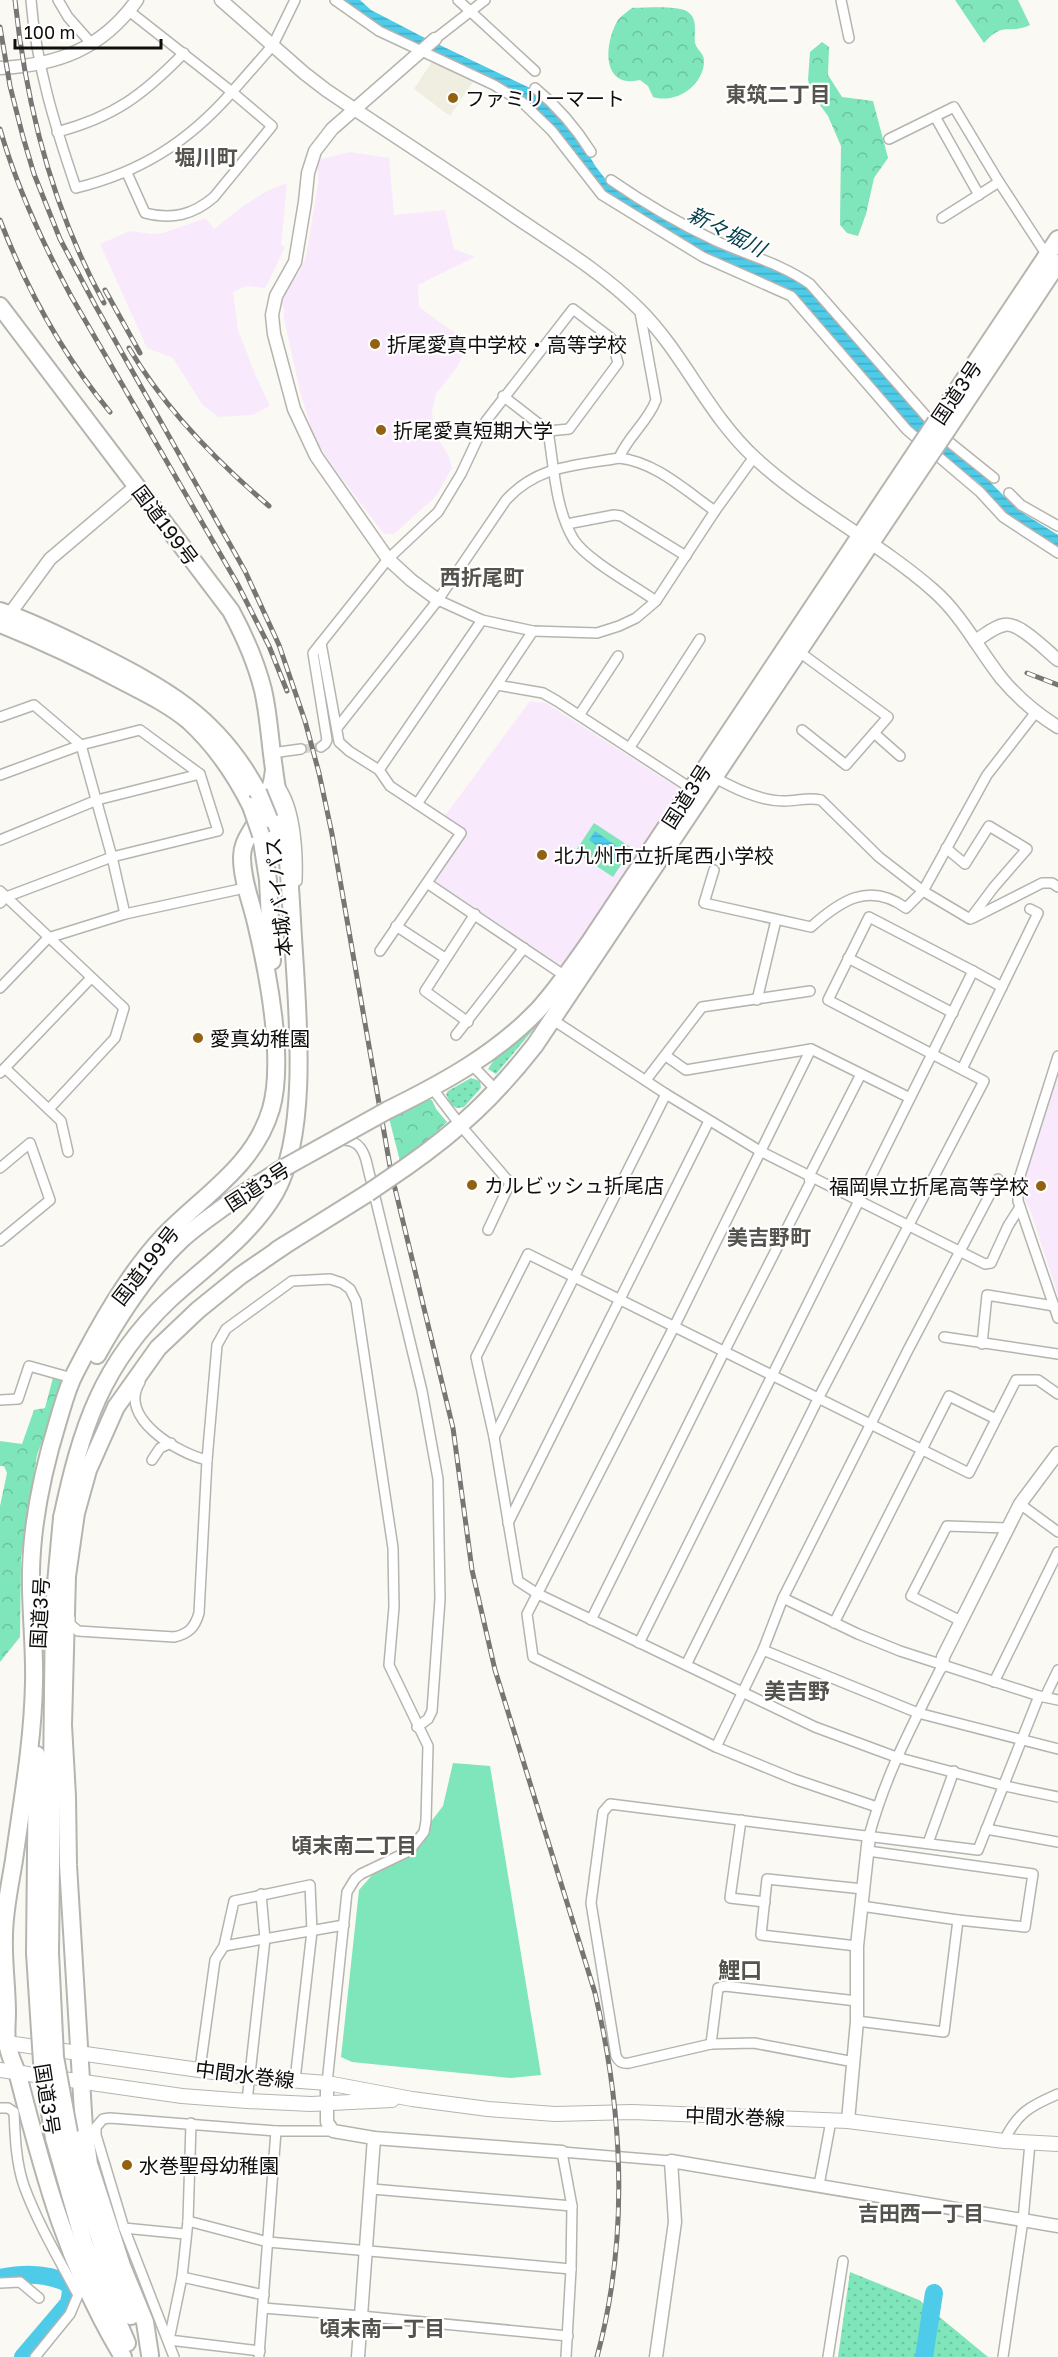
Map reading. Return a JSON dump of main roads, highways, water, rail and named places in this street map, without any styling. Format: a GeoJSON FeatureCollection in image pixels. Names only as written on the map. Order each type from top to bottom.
{"type":"FeatureCollection","features":[{"type":"Feature","properties":{"kind":"highway","name":"国道3号"},"geometry":{"type":"LineString","coordinates":[[145,2356],[94,2225],[69,2133],[55,2057],[42,1953],[54,1605],[62,1518],[91,1439],[136,1366],[173,1323],[221,1287],[406,1167],[461,1126],[497,1092],[553,1019],[708,774],[1054,261],[1058,238]]}},
{"type":"Feature","properties":{"kind":"highway","name":"国道199号"},"geometry":{"type":"LineString","coordinates":[[0,306],[236,620],[258,669],[268,715],[286,846],[297,1003],[296,1115],[292,1147],[276,1191],[246,1231],[146,1323],[111,1372],[95,1402],[78,1448],[62,1518]]}},
{"type":"Feature","properties":{"kind":"highway","name":"国道3号"},"geometry":{"type":"LineString","coordinates":[[145,2356],[97,2279],[72,2209],[54,2138],[42,2062],[42,1953],[34,1683],[41,1574],[54,1467],[85,1376],[122,1313],[160,1263],[181,1240],[229,1203],[280,1170],[472,1065],[512,1035],[539,1009],[565,976],[692,789],[708,774],[798,651],[866,538]]}},
{"type":"Feature","properties":{"kind":"highway","name":"本城バイパス"},"geometry":{"type":"LineString","coordinates":[[2,620],[149,695],[187,720],[255,799],[268,880],[277,1055]]}},
{"type":"Feature","properties":{"kind":"highway","name":"国道199号"},"geometry":{"type":"LineString","coordinates":[[34,1683],[31,1571],[36,1514],[44,1465],[72,1378],[113,1304],[147,1256],[178,1222],[235,1172],[257,1142],[273,1102],[277,1055],[260,945],[245,888],[243,850],[247,836],[261,827],[274,768]]}},
{"type":"Feature","properties":{"kind":"highway","name":"本城バイパス"},"geometry":{"type":"LineString","coordinates":[[261,827],[274,837],[280,881],[294,1112],[292,1147]]}},
{"type":"Feature","properties":{"kind":"highway"},"geometry":{"type":"LineString","coordinates":[[145,2356],[145,2322],[122,2266],[89,2164],[84,2128],[68,1865],[63,1725],[68,1567],[71,1539],[85,1477],[112,1383],[153,1328],[246,1231]]}},
{"type":"Feature","properties":{"kind":"highway"},"geometry":{"type":"LineString","coordinates":[[85,1477],[117,1407],[158,1348],[198,1310],[240,1276],[285,1245]]}},
{"type":"Feature","properties":{"kind":"highway"},"geometry":{"type":"LineString","coordinates":[[34,1683],[28,1761],[3,1933],[7,2014],[3,2043],[18,2074],[47,2188],[65,2240],[84,2284],[123,2357]]}},
{"type":"Feature","properties":{"kind":"main road","name":"中間水巻線"},"geometry":{"type":"LineString","coordinates":[[3,2043],[249,2076],[327,2084],[488,2109],[555,2114],[632,2112],[848,2121],[1030,2144],[1058,2144]]}},
{"type":"Feature","properties":{"kind":"main road","name":"中間水巻線"},"geometry":{"type":"LineString","coordinates":[[0,2070],[81,2083],[247,2102],[327,2103],[412,2099]]}},
{"type":"Feature","properties":{"kind":"water"},"geometry":{"type":"Polygon","coordinates":[[[340,0],[360,0],[371,10],[423,37],[530,88],[541,97],[581,142],[607,181],[621,192],[802,281],[945,446],[983,475],[1018,510],[1058,535],[1058,547],[1005,513],[980,484],[971,477],[968,478],[911,429],[793,293],[711,258],[609,197],[562,137],[535,107],[380,28],[340,0]]]}},
{"type":"Feature","properties":{"kind":"water"},"geometry":{"type":"Polygon","coordinates":[[[595,831],[625,852],[618,861],[589,840],[595,831]]]}},
{"type":"Feature","properties":{"kind":"waterway"},"geometry":{"type":"LineString","coordinates":[[0,2278],[35,2275],[61,2280],[69,2284],[71,2292],[69,2303],[23,2357]]}},
{"type":"Feature","properties":{"kind":"waterway"},"geometry":{"type":"LineString","coordinates":[[924,2357],[934,2293]]}},
{"type":"Feature","properties":{"kind":"tunnel"},"geometry":{"type":"LineString","coordinates":[[301,749],[321,747]]}},
{"type":"Feature","properties":{"kind":"railway"},"geometry":{"type":"LineString","coordinates":[[15,0],[26,79],[44,156],[70,231],[104,303]]}},
{"type":"Feature","properties":{"kind":"railway"},"geometry":{"type":"LineString","coordinates":[[0,27],[10,86],[23,137],[34,174],[60,239],[245,571],[279,645],[305,721],[319,773],[332,834],[391,1172],[453,1428],[472,1570],[495,1670],[595,1993],[612,2083],[616,2129],[618,2221],[614,2267],[597,2357]]}},
{"type":"Feature","properties":{"kind":"railway"},"geometry":{"type":"LineString","coordinates":[[0,129],[22,194],[60,276],[237,583],[269,646],[287,691]]}},
{"type":"Feature","properties":{"kind":"railway"},"geometry":{"type":"LineString","coordinates":[[0,220],[47,320],[76,367],[110,412]]}},
{"type":"Feature","properties":{"kind":"railway"},"geometry":{"type":"LineString","coordinates":[[105,290],[140,353]]}},
{"type":"Feature","properties":{"kind":"railway"},"geometry":{"type":"LineString","coordinates":[[129,348],[158,392],[192,433],[269,506]]}},
{"type":"Feature","properties":{"kind":"railway"},"geometry":{"type":"LineString","coordinates":[[1027,673],[1058,685]]}},
{"type":"Feature","properties":{"kind":"place","name":"ファミリーマート"},"geometry":{"type":"Point","coordinates":[453,98]}},
{"type":"Feature","properties":{"kind":"place","name":"折尾愛真中学校・高等学校"},"geometry":{"type":"Point","coordinates":[375,344]}},
{"type":"Feature","properties":{"kind":"place","name":"折尾愛真短期大学"},"geometry":{"type":"Point","coordinates":[381,430]}},
{"type":"Feature","properties":{"kind":"place","name":"北九州市立折尾西小学校"},"geometry":{"type":"Point","coordinates":[542,855]}},
{"type":"Feature","properties":{"kind":"place","name":"愛真幼稚園"},"geometry":{"type":"Point","coordinates":[198,1038]}},
{"type":"Feature","properties":{"kind":"place","name":"カルビッシュ折尾店"},"geometry":{"type":"Point","coordinates":[472,1185]}},
{"type":"Feature","properties":{"kind":"place","name":"福岡県立折尾高等学校"},"geometry":{"type":"Point","coordinates":[1041,1186]}},
{"type":"Feature","properties":{"kind":"place","name":"水巻聖母幼稚園"},"geometry":{"type":"Point","coordinates":[127,2165]}},
{"type":"Feature","properties":{"kind":"district","name":"東筑二丁目"},"geometry":{"type":"Point","coordinates":[778,94]}},
{"type":"Feature","properties":{"kind":"district","name":"堀川町"},"geometry":{"type":"Point","coordinates":[206,157]}},
{"type":"Feature","properties":{"kind":"district","name":"西折尾町"},"geometry":{"type":"Point","coordinates":[482,577]}},
{"type":"Feature","properties":{"kind":"district","name":"美吉野町"},"geometry":{"type":"Point","coordinates":[769,1237]}},
{"type":"Feature","properties":{"kind":"district","name":"美吉野"},"geometry":{"type":"Point","coordinates":[797,1690]}},
{"type":"Feature","properties":{"kind":"district","name":"頃末南二丁目"},"geometry":{"type":"Point","coordinates":[354,1845]}},
{"type":"Feature","properties":{"kind":"district","name":"鯉口"},"geometry":{"type":"Point","coordinates":[740,1969]}},
{"type":"Feature","properties":{"kind":"district","name":"吉田西一丁目"},"geometry":{"type":"Point","coordinates":[921,2213]}},
{"type":"Feature","properties":{"kind":"district","name":"頃末南一丁目"},"geometry":{"type":"Point","coordinates":[382,2328]}},
{"type":"Feature","properties":{"kind":"water label","name":"新々堀川"},"geometry":{"type":"Point","coordinates":[727,231]}}]}
